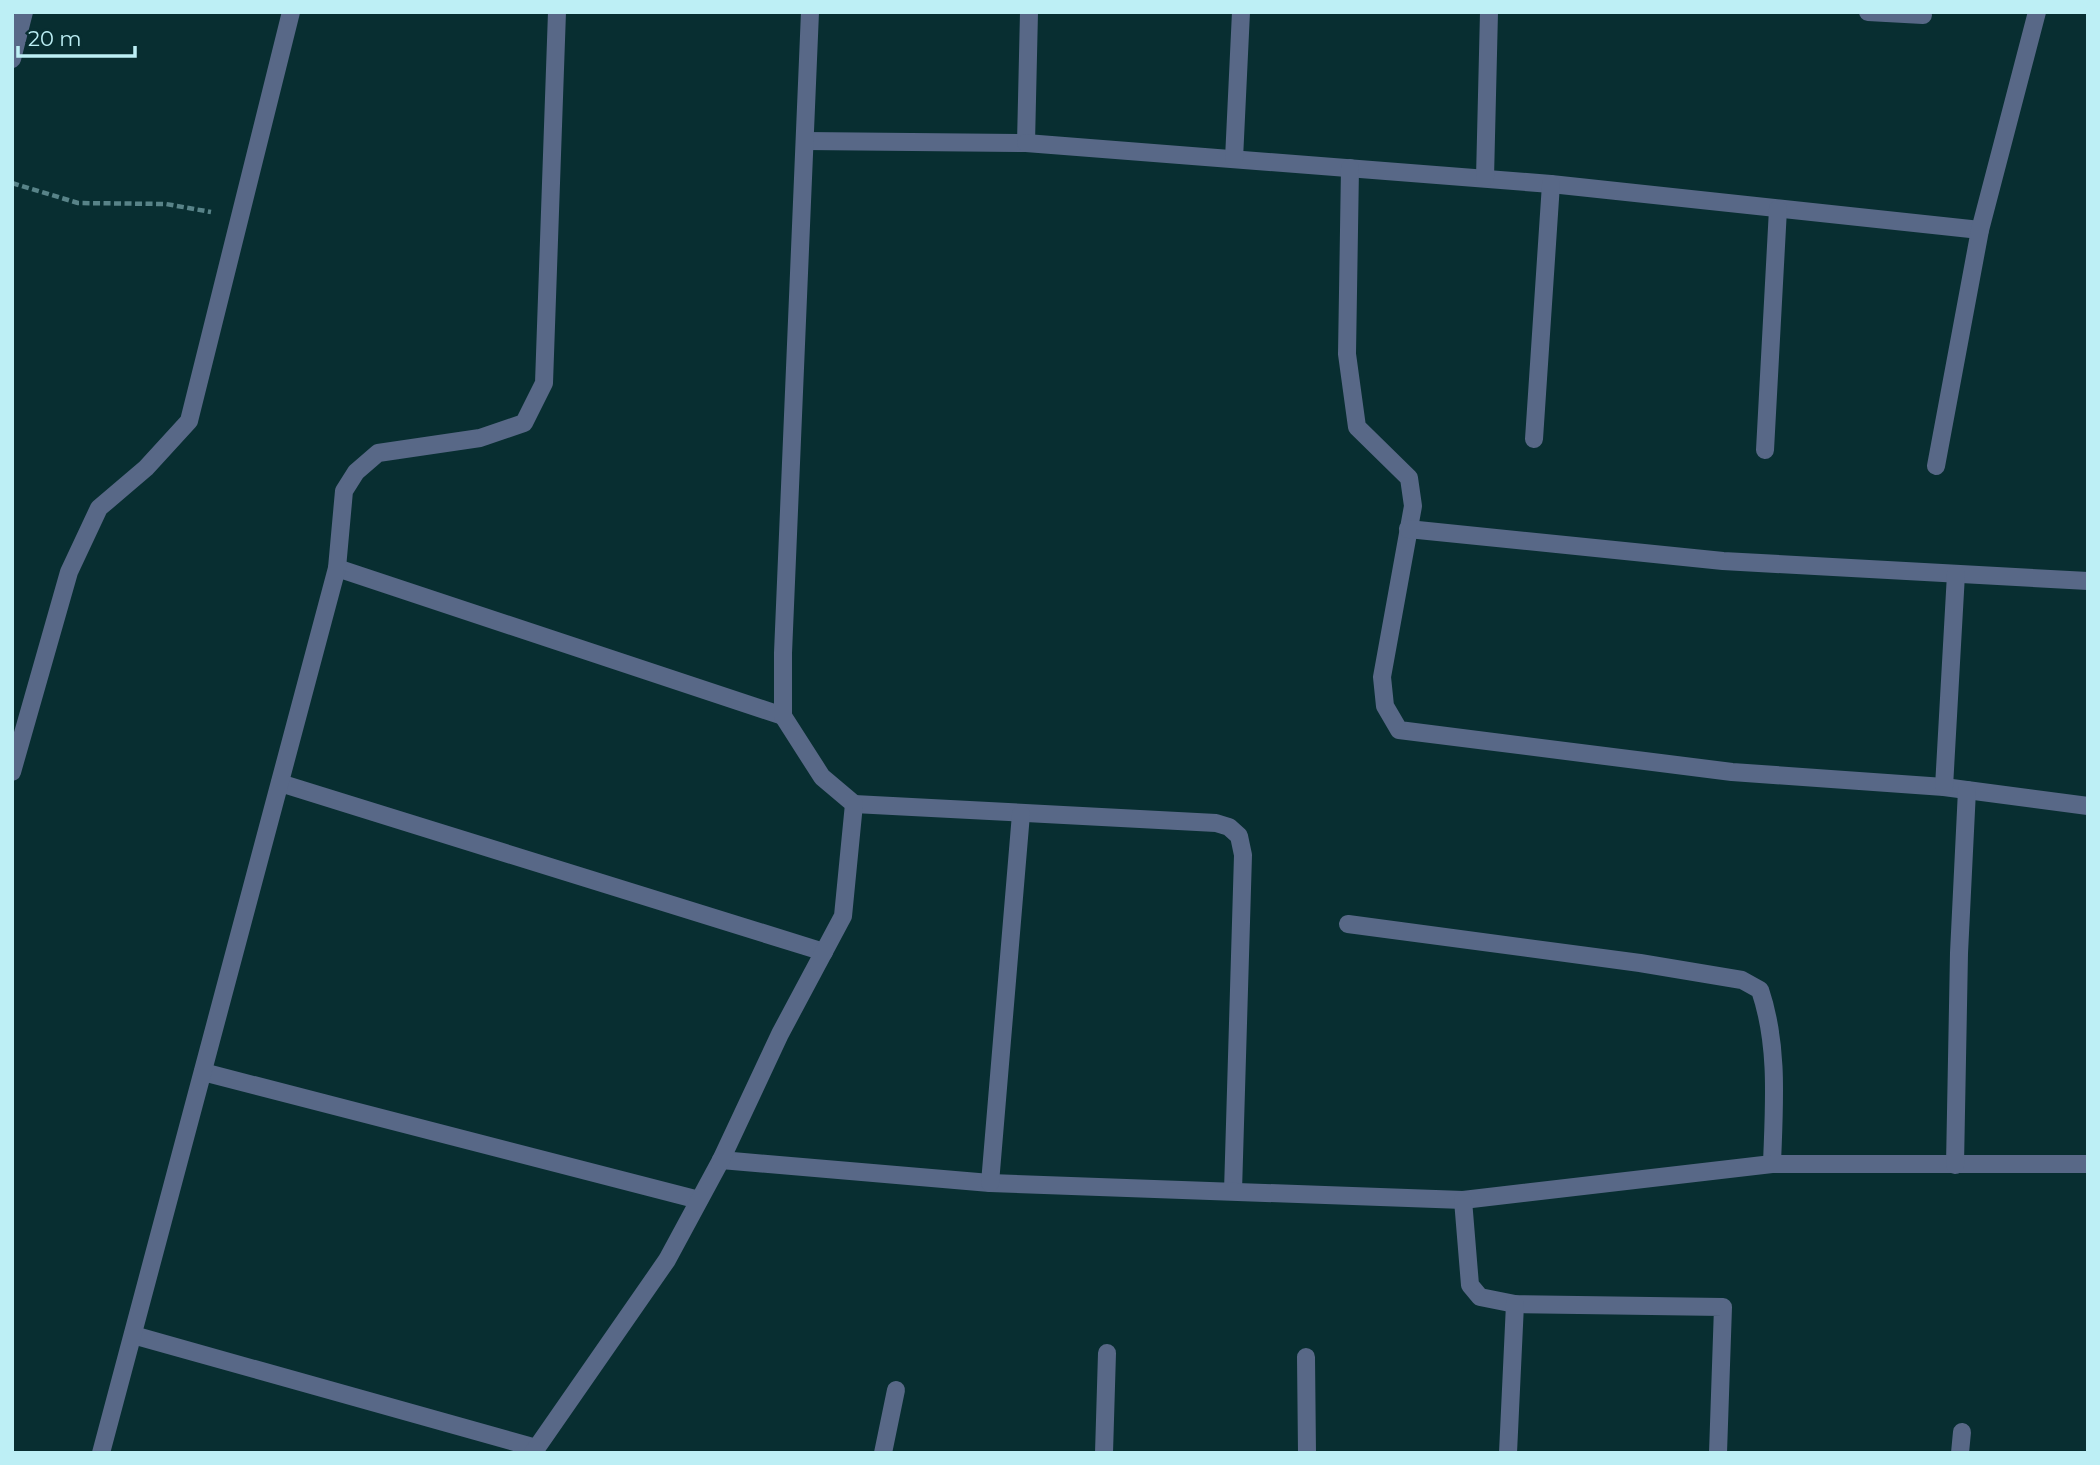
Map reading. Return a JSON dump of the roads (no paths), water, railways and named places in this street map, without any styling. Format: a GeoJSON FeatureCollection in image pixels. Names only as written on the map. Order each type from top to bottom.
{"type":"FeatureCollection","features":[{"type":"Feature","properties":{"kind":"street"},"geometry":{"type":"LineString","coordinates":[[12,59],[24,12]]}},
{"type":"Feature","properties":{"kind":"street"},"geometry":{"type":"LineString","coordinates":[[12,772],[69,572],[99,508],[146,468],[189,421],[291,12]]}},
{"type":"Feature","properties":{"kind":"street"},"geometry":{"type":"LineString","coordinates":[[102,1453],[337,568],[344,491],[356,472],[378,453],[480,438],[524,422],[544,383],[556,12]]}},
{"type":"Feature","properties":{"kind":"street"},"geometry":{"type":"LineString","coordinates":[[810,12],[783,653],[783,716],[822,777],[854,804],[1216,823],[1229,827],[1239,836],[1243,855],[1233,1191]]}},
{"type":"Feature","properties":{"kind":"street"},"geometry":{"type":"LineString","coordinates":[[1026,143],[1029,12]]}},
{"type":"Feature","properties":{"kind":"street"},"geometry":{"type":"LineString","coordinates":[[1234,159],[1241,12]]}},
{"type":"Feature","properties":{"kind":"street"},"geometry":{"type":"LineString","coordinates":[[1485,178],[1489,12]]}},
{"type":"Feature","properties":{"kind":"street"},"geometry":{"type":"LineString","coordinates":[[1868,12],[1923,15]]}},
{"type":"Feature","properties":{"kind":"street"},"geometry":{"type":"LineString","coordinates":[[1936,466],[1980,230],[2037,12]]}},
{"type":"Feature","properties":{"kind":"street"},"geometry":{"type":"LineString","coordinates":[[805,141],[1026,143],[1551,184],[1980,230]]}},
{"type":"Feature","properties":{"kind":"street"},"geometry":{"type":"LineString","coordinates":[[1350,168],[1347,355],[1357,427],[1409,478],[1413,506],[1382,677],[1385,706],[1399,730],[1732,772],[1944,787],[2088,806]]}},
{"type":"Feature","properties":{"kind":"street"},"geometry":{"type":"LineString","coordinates":[[1534,439],[1551,184]]}},
{"type":"Feature","properties":{"kind":"street"},"geometry":{"type":"LineString","coordinates":[[1765,450],[1778,209]]}},
{"type":"Feature","properties":{"kind":"street"},"geometry":{"type":"LineString","coordinates":[[1408,528],[1723,561],[2088,581]]}},
{"type":"Feature","properties":{"kind":"street"},"geometry":{"type":"LineString","coordinates":[[337,568],[783,716]]}},
{"type":"Feature","properties":{"kind":"street"},"geometry":{"type":"LineString","coordinates":[[1944,787],[1956,574]]}},
{"type":"Feature","properties":{"kind":"street"},"geometry":{"type":"LineString","coordinates":[[280,783],[824,952]]}},
{"type":"Feature","properties":{"kind":"street"},"geometry":{"type":"LineString","coordinates":[[1955,1165],[1959,953],[1967,790]]}},
{"type":"Feature","properties":{"kind":"street"},"geometry":{"type":"LineString","coordinates":[[133,1335],[534,1450],[667,1260],[721,1160],[780,1034],[843,916],[854,804]]}},
{"type":"Feature","properties":{"kind":"street"},"geometry":{"type":"LineString","coordinates":[[990,1183],[1021,814]]}},
{"type":"Feature","properties":{"kind":"street"},"geometry":{"type":"LineString","coordinates":[[1348,924],[1640,963],[1742,980],[1760,990],[1769,1016],[1774,1071],[1772,1164]]}},
{"type":"Feature","properties":{"kind":"street"},"geometry":{"type":"LineString","coordinates":[[203,1072],[699,1200]]}},
{"type":"Feature","properties":{"kind":"street"},"geometry":{"type":"LineString","coordinates":[[721,1160],[990,1183],[1463,1200],[1772,1164],[2088,1164]]}},
{"type":"Feature","properties":{"kind":"street"},"geometry":{"type":"LineString","coordinates":[[1463,1200],[1470,1285],[1480,1297],[1515,1304],[1724,1307],[1718,1453]]}},
{"type":"Feature","properties":{"kind":"street"},"geometry":{"type":"LineString","coordinates":[[1508,1453],[1515,1304]]}},
{"type":"Feature","properties":{"kind":"street"},"geometry":{"type":"LineString","coordinates":[[1104,1453],[1107,1353]]}},
{"type":"Feature","properties":{"kind":"street"},"geometry":{"type":"LineString","coordinates":[[1306,1357],[1307,1453]]}},
{"type":"Feature","properties":{"kind":"street"},"geometry":{"type":"LineString","coordinates":[[883,1453],[896,1390]]}},
{"type":"Feature","properties":{"kind":"street"},"geometry":{"type":"LineString","coordinates":[[1960,1453],[1962,1432]]}}]}
